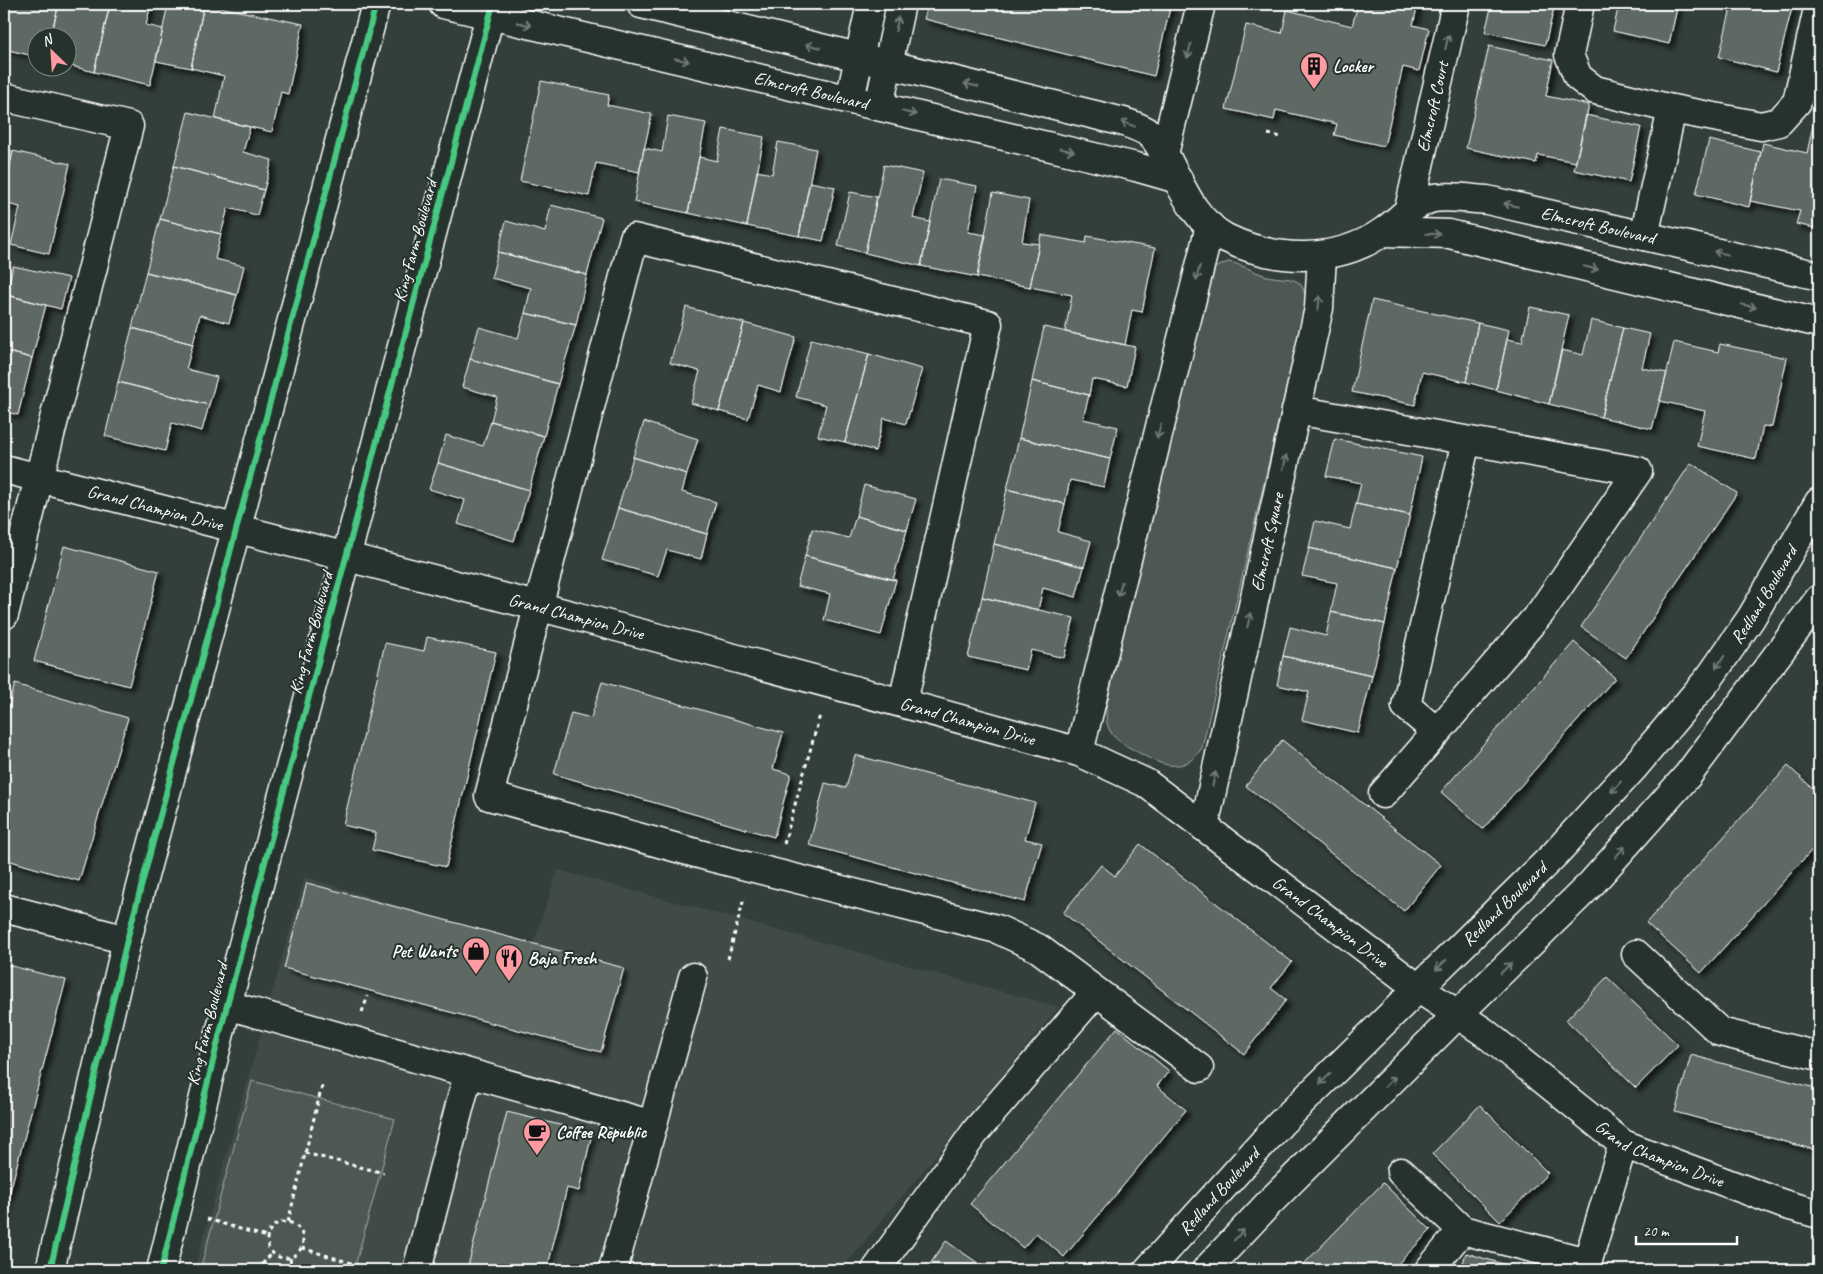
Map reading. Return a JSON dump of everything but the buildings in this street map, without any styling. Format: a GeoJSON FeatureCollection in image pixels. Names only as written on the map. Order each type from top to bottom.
{"type":"FeatureCollection","features":[{"type":"Feature","properties":{"kind":"street"},"geometry":{"type":"LineString","coordinates":[[50,1270],[127,940],[376,4]]}},
{"type":"Feature","properties":{"kind":"street","name":"Elmcroft Boulevard"},"geometry":{"type":"LineString","coordinates":[[443,4],[492,10],[850,99],[1136,167],[1178,180]]}},
{"type":"Feature","properties":{"kind":"street","name":"Elmcroft Boulevard"},"geometry":{"type":"LineString","coordinates":[[640,4],[1124,122],[1148,132],[1164,154],[1190,205],[1210,226],[1224,237],[1281,256],[1322,256],[1354,247],[1384,232],[1409,209],[1431,198],[1487,200],[1819,276]]}},
{"type":"Feature","properties":{"kind":"street"},"geometry":{"type":"LineString","coordinates":[[850,99],[871,4]]}},
{"type":"Feature","properties":{"kind":"street"},"geometry":{"type":"LineString","coordinates":[[879,106],[901,4]]}},
{"type":"Feature","properties":{"kind":"street"},"geometry":{"type":"LineString","coordinates":[[1164,154],[1201,4]]}},
{"type":"Feature","properties":{"kind":"street","name":"Elmcroft Court"},"geometry":{"type":"LineString","coordinates":[[1409,209],[1456,4]]}},
{"type":"Feature","properties":{"kind":"street"},"geometry":{"type":"LineString","coordinates":[[1580,4],[1569,54],[1578,77],[1595,90],[1672,109],[1761,126],[1779,122],[1797,102],[1819,4]]}},
{"type":"Feature","properties":{"kind":"street","name":"King Farm Boulevard"},"geometry":{"type":"LineString","coordinates":[[161,1270],[227,1004],[492,10]]}},
{"type":"Feature","properties":{"kind":"street"},"geometry":{"type":"LineString","coordinates":[[4,97],[128,126],[4,615]]}},
{"type":"Feature","properties":{"kind":"street"},"geometry":{"type":"LineString","coordinates":[[1644,236],[1672,109]]}},
{"type":"Feature","properties":{"kind":"street"},"geometry":{"type":"LineString","coordinates":[[1079,752],[1210,226]]}},
{"type":"Feature","properties":{"kind":"street","name":"Elmcroft Boulevard"},"geometry":{"type":"LineString","coordinates":[[1384,232],[1449,234],[1819,323]]}},
{"type":"Feature","properties":{"kind":"street"},"geometry":{"type":"LineString","coordinates":[[903,702],[988,324],[634,238],[489,796],[710,857],[997,929],[1038,948],[1199,1068]]}},
{"type":"Feature","properties":{"kind":"street","name":"Elmcroft Square"},"geometry":{"type":"LineString","coordinates":[[1204,827],[1319,308],[1322,256]]}},
{"type":"Feature","properties":{"kind":"street"},"geometry":{"type":"LineString","coordinates":[[1296,410],[1638,472],[1541,612],[1383,794]]}},
{"type":"Feature","properties":{"kind":"street"},"geometry":{"type":"LineString","coordinates":[[1436,732],[1406,706],[1466,441]]}},
{"type":"Feature","properties":{"kind":"street","name":"Grand Champion Drive"},"geometry":{"type":"LineString","coordinates":[[4,469],[346,558],[540,605],[903,702],[1079,752],[1146,783],[1418,988],[1458,1014],[1623,1144],[1783,1204],[1819,1214]]}},
{"type":"Feature","properties":{"kind":"street","name":"Redland Boulevard"},"geometry":{"type":"LineString","coordinates":[[1148,1270],[1280,1124],[1555,854],[1635,766],[1710,677],[1771,585],[1819,502]]}},
{"type":"Feature","properties":{"kind":"street"},"geometry":{"type":"LineString","coordinates":[[1206,1270],[1270,1202],[1591,884],[1688,774],[1819,599]]}},
{"type":"Feature","properties":{"kind":"street"},"geometry":{"type":"LineString","coordinates":[[4,908],[127,940]]}},
{"type":"Feature","properties":{"kind":"street"},"geometry":{"type":"LineString","coordinates":[[1636,954],[1720,1032],[1819,1056]]}},
{"type":"Feature","properties":{"kind":"street"},"geometry":{"type":"LineString","coordinates":[[613,1270],[693,977]]}},
{"type":"Feature","properties":{"kind":"street"},"geometry":{"type":"LineString","coordinates":[[876,1270],[976,1131],[1096,992]]}},
{"type":"Feature","properties":{"kind":"street"},"geometry":{"type":"LineString","coordinates":[[227,1004],[653,1125]]}},
{"type":"Feature","properties":{"kind":"street"},"geometry":{"type":"LineString","coordinates":[[417,1270],[468,1074]]}},
{"type":"Feature","properties":{"kind":"street"},"geometry":{"type":"LineString","coordinates":[[1401,1172],[1462,1230],[1586,1266],[1623,1144]]}},
{"type":"Feature","properties":{"kind":"street"},"geometry":{"type":"LineString","coordinates":[[1432,1269],[1462,1230]]}},
{"type":"Feature","properties":{"kind":"path"},"geometry":{"type":"LineString","coordinates":[[1268,134],[1281,137]]}},
{"type":"Feature","properties":{"kind":"path"},"geometry":{"type":"LineString","coordinates":[[784,845],[820,715]]}},
{"type":"Feature","properties":{"kind":"path"},"geometry":{"type":"LineString","coordinates":[[728,959],[746,890]]}},
{"type":"Feature","properties":{"kind":"path"},"geometry":{"type":"LineString","coordinates":[[288,1222],[322,1086]]}},
{"type":"Feature","properties":{"kind":"path"},"geometry":{"type":"LineString","coordinates":[[305,1153],[384,1173]]}},
{"type":"Feature","properties":{"kind":"path"},"geometry":{"type":"LineString","coordinates":[[207,1219],[267,1238]]}},
{"type":"Feature","properties":{"kind":"path"},"geometry":{"type":"LineString","coordinates":[[293,1223],[302,1231],[302,1248],[290,1258],[280,1258],[269,1249],[267,1238],[276,1224],[293,1223]]}},
{"type":"Feature","properties":{"kind":"path"},"geometry":{"type":"LineString","coordinates":[[302,1248],[361,1266]]}},
{"type":"Feature","properties":{"kind":"path"},"geometry":{"type":"LineString","coordinates":[[257,1270],[272,1253]]}},
{"type":"Feature","properties":{"kind":"path"},"geometry":{"type":"LineString","coordinates":[[290,1258],[292,1270]]}},
{"type":"Feature","properties":{"kind":"shaded area"},"geometry":{"type":"Polygon","coordinates":[[[1228,262],[1264,275],[1298,282],[1305,293],[1306,303],[1202,748],[1187,763],[1170,765],[1152,760],[1117,740],[1112,734],[1106,719],[1106,707],[1208,276],[1212,269],[1228,262]]]}},
{"type":"Feature","properties":{"kind":"shaded area"},"geometry":{"type":"Polygon","coordinates":[[[558,870],[1059,1007],[841,1270],[194,1270],[305,877],[532,947],[558,870]]]}},
{"type":"Feature","properties":{"kind":"shaded area"},"geometry":{"type":"Polygon","coordinates":[[[252,1081],[395,1119],[354,1270],[200,1270],[252,1081]]]}},
{"type":"Feature","properties":{"kind":"cycle path"},"geometry":{"type":"LineString","coordinates":[[50,1270],[127,940],[376,4]]}},
{"type":"Feature","properties":{"kind":"cycle path"},"geometry":{"type":"LineString","coordinates":[[161,1270],[227,1005],[493,4]]}},
{"type":"Feature","properties":{"kind":"place","name":"Locker"},"geometry":{"type":"Point","coordinates":[1314,90]}},
{"type":"Feature","properties":{"kind":"place","name":"Pet Wants"},"geometry":{"type":"Point","coordinates":[476,975]}},
{"type":"Feature","properties":{"kind":"place","name":"Baja Fresh"},"geometry":{"type":"Point","coordinates":[509,982]}},
{"type":"Feature","properties":{"kind":"place","name":"Coffee Republic"},"geometry":{"type":"Point","coordinates":[537,1156]}}]}
